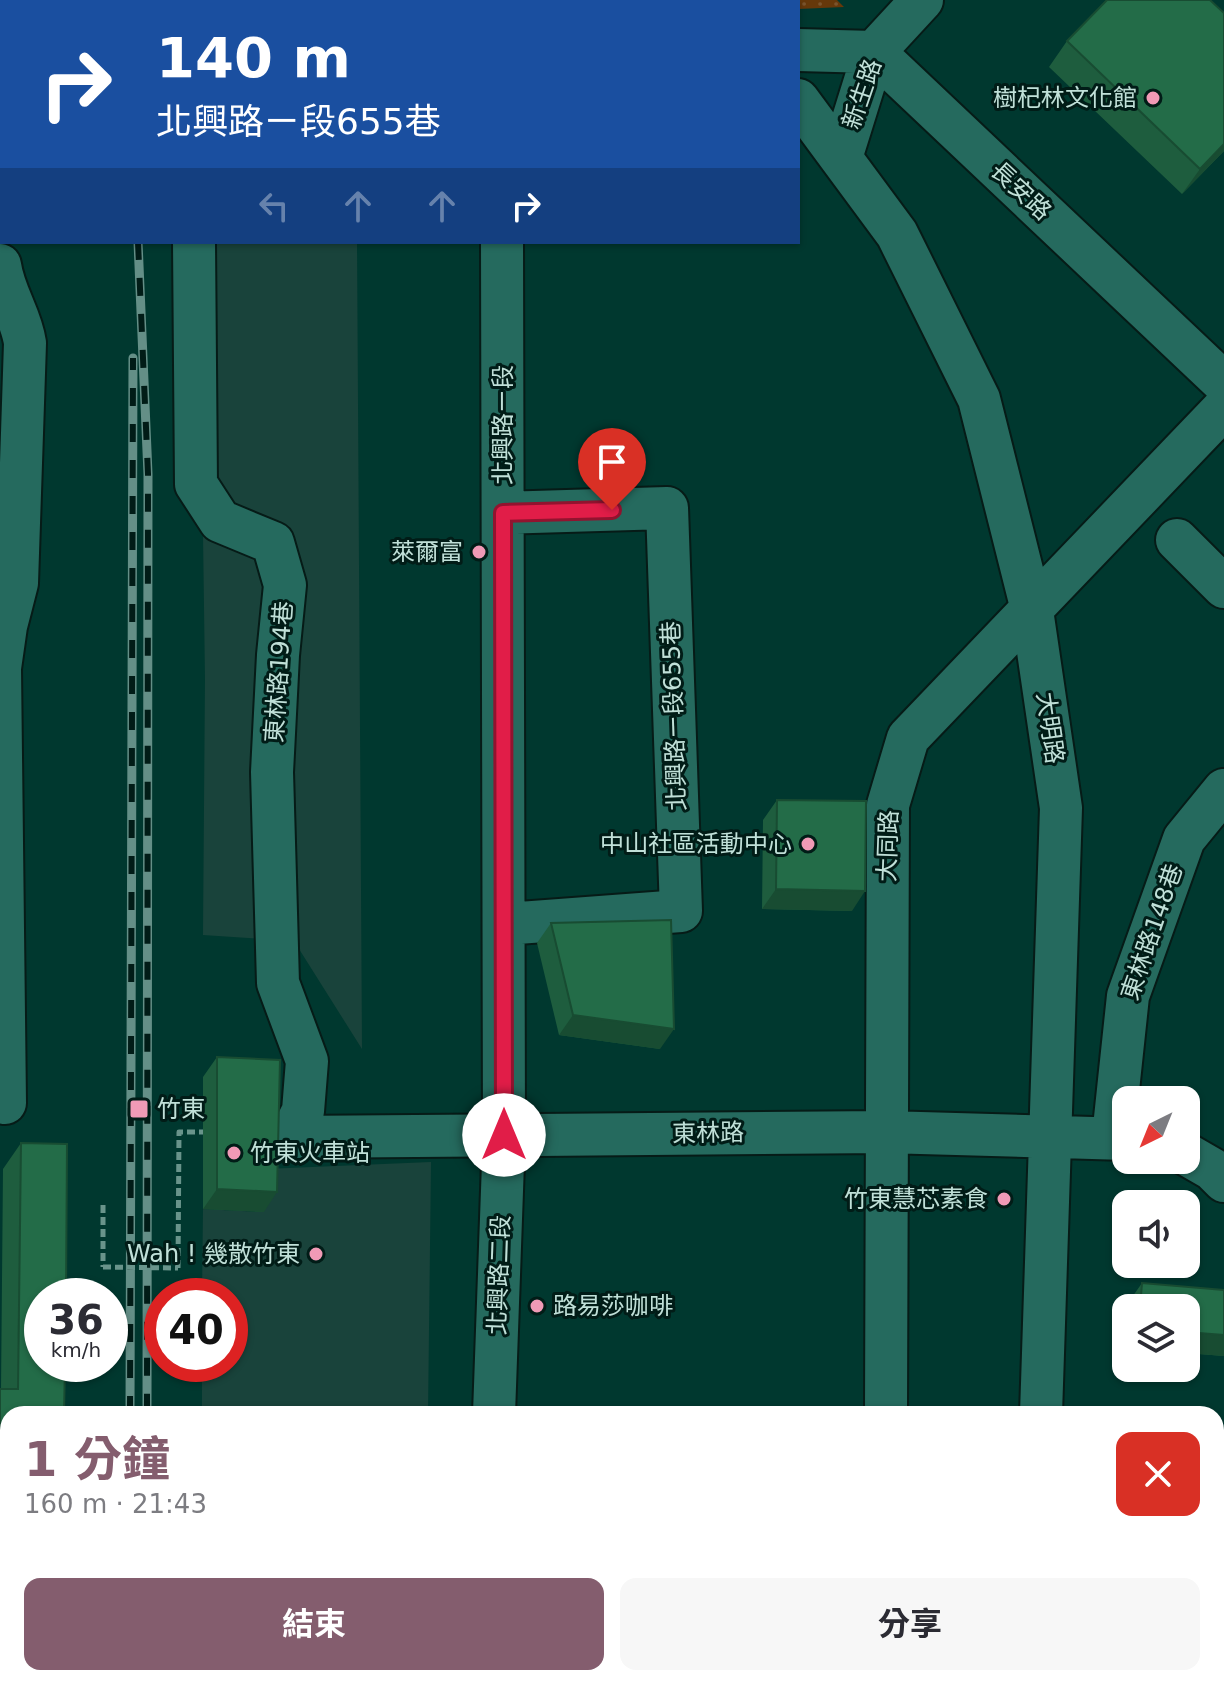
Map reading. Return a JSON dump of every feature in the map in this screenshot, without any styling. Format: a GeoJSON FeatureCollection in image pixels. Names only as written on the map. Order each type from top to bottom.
{"type":"FeatureCollection","features":[{"type":"Feature","properties":{"kind":"street","name":"新生路"},"geometry":{"type":"LineString","coordinates":[[841,158],[874,52],[922,0]]}},
{"type":"Feature","properties":{"kind":"street"},"geometry":{"type":"LineString","coordinates":[[800,50],[874,52]]}},
{"type":"Feature","properties":{"kind":"street","name":"長安路"},"geometry":{"type":"LineString","coordinates":[[874,52],[1224,383]]}},
{"type":"Feature","properties":{"kind":"street","name":"大明路"},"geometry":{"type":"LineString","coordinates":[[800,103],[897,234],[979,399],[1032,610],[1061,808],[1041,1406]]}},
{"type":"Feature","properties":{"kind":"street","name":"東林路194巷"},"geometry":{"type":"LineString","coordinates":[[194,244],[196,484],[220,521],[273,543],[285,585],[272,772],[278,983],[307,1061],[303,1111],[290,1137]]}},
{"type":"Feature","properties":{"kind":"street","name":"北興路ㄧ段"},"geometry":{"type":"LineString","coordinates":[[502,244],[504,1135]]}},
{"type":"Feature","properties":{"kind":"street"},"geometry":{"type":"LineString","coordinates":[[0,265],[3,285],[22,324],[25,343],[17,583],[0,668],[5,1103]]}},
{"type":"Feature","properties":{"kind":"street","name":"大同路"},"geometry":{"type":"LineString","coordinates":[[886,1406],[888,805],[908,738],[1224,408]]}},
{"type":"Feature","properties":{"kind":"street","name":"北興路ㄧ段655巷"},"geometry":{"type":"LineString","coordinates":[[503,513],[667,508],[681,911],[504,924]]}},
{"type":"Feature","properties":{"kind":"street"},"geometry":{"type":"LineString","coordinates":[[1177,540],[1224,587]]}},
{"type":"Feature","properties":{"kind":"street","name":"東林路148巷"},"geometry":{"type":"LineString","coordinates":[[1122,1086],[1128,996],[1184,839],[1224,790]]}},
{"type":"Feature","properties":{"kind":"street","name":"東林路"},"geometry":{"type":"LineString","coordinates":[[290,1137],[885,1132],[1112,1138]]}},
{"type":"Feature","properties":{"kind":"street","name":"北興路二段"},"geometry":{"type":"LineString","coordinates":[[494,1406],[504,1135]]}},
{"type":"Feature","properties":{"kind":"path"},"geometry":{"type":"LineString","coordinates":[[103,1205],[103,1267],[178,1268],[179,1132],[203,1132]]}},
{"type":"Feature","properties":{"kind":"shaded area"},"geometry":{"type":"Polygon","coordinates":[[[800,0],[837,0],[844,7],[800,9],[800,0]]]}},
{"type":"Feature","properties":{"kind":"shaded area"},"geometry":{"type":"Polygon","coordinates":[[[199,244],[357,244],[362,1049],[294,941],[203,935],[205,679],[199,244]]]}},
{"type":"Feature","properties":{"kind":"shaded area","name":"Wah ! 幾散竹東"},"geometry":{"type":"Polygon","coordinates":[[[431,1162],[428,1406],[202,1406],[202,1382],[248,1382],[248,1278],[202,1278],[203,1209],[263,1212],[265,1169],[431,1162]]]}},
{"type":"Feature","properties":{"kind":"building","name":"樹杞林文化館"},"geometry":{"type":"Polygon","coordinates":[[[1107,0],[1210,0],[1224,13],[1224,144],[1200,169],[1067,41],[1107,0]]]}},
{"type":"Feature","properties":{"kind":"building","name":"中山社區活動中心"},"geometry":{"type":"Polygon","coordinates":[[[777,800],[866,801],[865,891],[776,889],[777,800]]]}},
{"type":"Feature","properties":{"kind":"building"},"geometry":{"type":"Polygon","coordinates":[[[671,920],[674,1029],[573,1015],[551,923],[671,920]]]}},
{"type":"Feature","properties":{"kind":"building","name":"竹東火車站"},"geometry":{"type":"Polygon","coordinates":[[[217,1057],[280,1060],[277,1192],[217,1189],[217,1057]]]}},
{"type":"Feature","properties":{"kind":"building"},"geometry":{"type":"Polygon","coordinates":[[[21,1143],[67,1144],[66,1278],[24,1278],[24,1382],[65,1382],[64,1406],[0,1406],[0,1389],[18,1389],[21,1143]]]}},
{"type":"Feature","properties":{"kind":"building"},"geometry":{"type":"Polygon","coordinates":[[[1142,1283],[1224,1290],[1224,1335],[1200,1333],[1200,1294],[1141,1294],[1142,1283]]]}},
{"type":"Feature","properties":{"kind":"railway"},"geometry":{"type":"LineString","coordinates":[[138,244],[148,474],[147,1406]]}},
{"type":"Feature","properties":{"kind":"railway"},"geometry":{"type":"LineString","coordinates":[[130,1406],[133,358]]}},
{"type":"Feature","properties":{"kind":"place","name":"樹杞林文化館"},"geometry":{"type":"Point","coordinates":[1153,98]}},
{"type":"Feature","properties":{"kind":"place","name":"萊爾富"},"geometry":{"type":"Point","coordinates":[479,552]}},
{"type":"Feature","properties":{"kind":"place","name":"中山社區活動中心"},"geometry":{"type":"Point","coordinates":[808,844]}},
{"type":"Feature","properties":{"kind":"place","name":"竹東"},"geometry":{"type":"Point","coordinates":[139,1109]}},
{"type":"Feature","properties":{"kind":"place","name":"竹東火車站"},"geometry":{"type":"Point","coordinates":[234,1153]}},
{"type":"Feature","properties":{"kind":"place","name":"竹東慧芯素食"},"geometry":{"type":"Point","coordinates":[1004,1199]}},
{"type":"Feature","properties":{"kind":"place","name":"Wah ! 幾散竹東"},"geometry":{"type":"Point","coordinates":[316,1254]}},
{"type":"Feature","properties":{"kind":"place","name":"路易莎咖啡"},"geometry":{"type":"Point","coordinates":[537,1306]}},
{"type":"Feature","properties":{"kind":"route"},"geometry":{"type":"LineString","coordinates":[[504,1135],[503,513],[612,510]]}}]}
